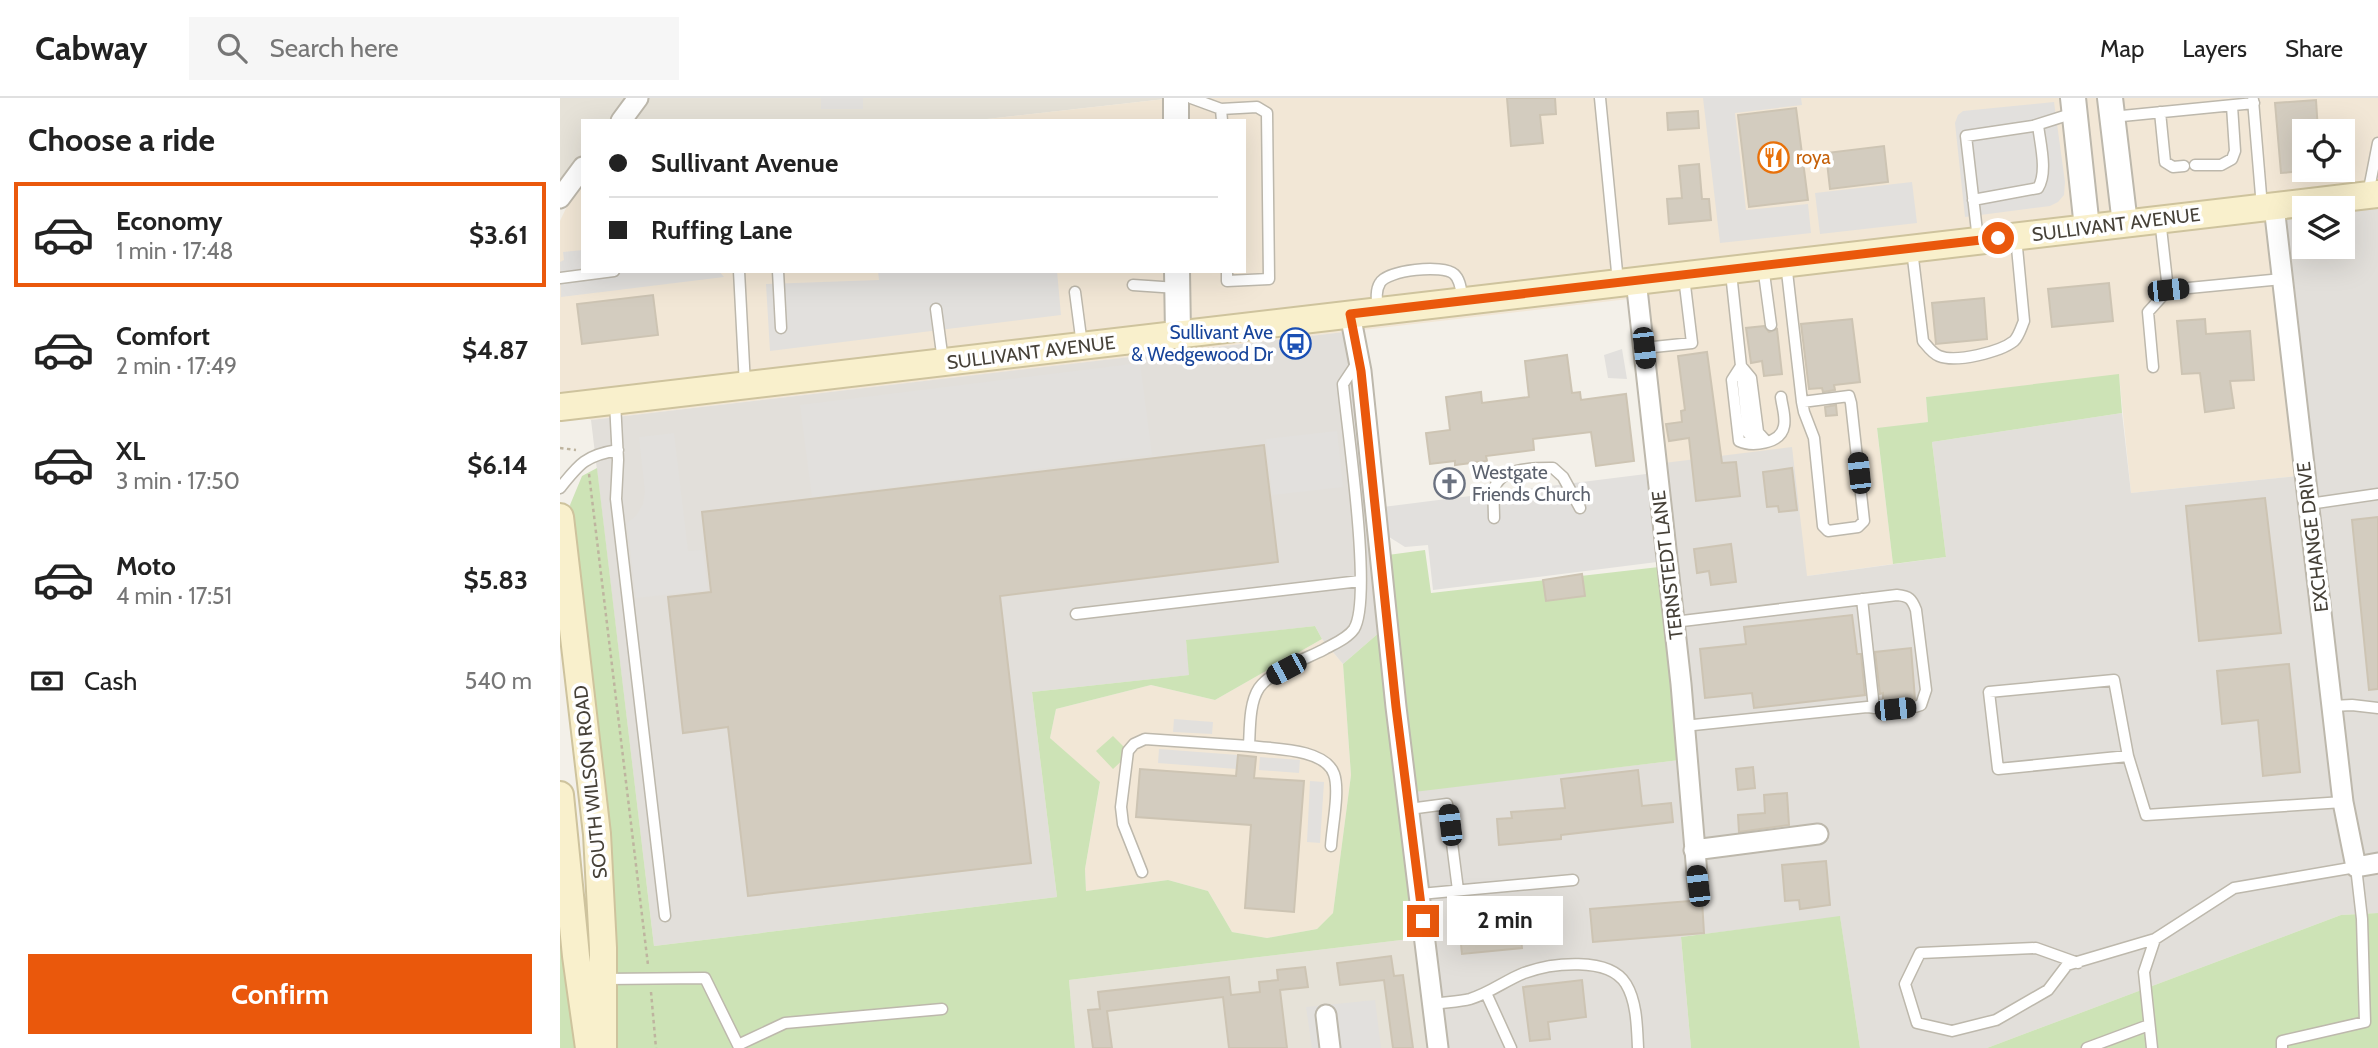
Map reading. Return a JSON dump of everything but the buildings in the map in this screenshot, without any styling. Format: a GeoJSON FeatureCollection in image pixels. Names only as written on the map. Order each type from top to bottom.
{"type":"FeatureCollection","features":[{"type":"Feature","properties":{"kind":"main road","name":"SULLIVANT AVENUE"},"geometry":{"type":"LineString","coordinates":[[560,407],[2373,194]]}},
{"type":"Feature","properties":{"kind":"main road","name":"SOUTH WILSON ROAD"},"geometry":{"type":"LineString","coordinates":[[560,517],[597,834],[604,979],[603,1048]]}},
{"type":"Feature","properties":{"kind":"main road","name":"SOUTH WILSON ROAD"},"geometry":{"type":"LineString","coordinates":[[560,795],[576,956],[589,1048]]}},
{"type":"Feature","properties":{"kind":"street"},"geometry":{"type":"LineString","coordinates":[[1176,98],[1176,119]]}},
{"type":"Feature","properties":{"kind":"street"},"geometry":{"type":"LineString","coordinates":[[622,119],[632,100]]}},
{"type":"Feature","properties":{"kind":"street"},"geometry":{"type":"LineString","coordinates":[[2074,105],[2087,228]]}},
{"type":"Feature","properties":{"kind":"street"},"geometry":{"type":"LineString","coordinates":[[2111,107],[2125,223]]}},
{"type":"Feature","properties":{"kind":"street"},"geometry":{"type":"LineString","coordinates":[[560,198],[581,170]]}},
{"type":"Feature","properties":{"kind":"street","name":"EXCHANGE DRIVE"},"geometry":{"type":"LineString","coordinates":[[2268,206],[2282,279],[2343,802],[2356,867]]}},
{"type":"Feature","properties":{"kind":"street"},"geometry":{"type":"LineString","coordinates":[[1177,280],[1178,334]]}},
{"type":"Feature","properties":{"kind":"street","name":"TERNSTEDT LANE"},"geometry":{"type":"LineString","coordinates":[[1627,281],[1644,348],[1674,622],[1698,886]]}},
{"type":"Feature","properties":{"kind":"street"},"geometry":{"type":"LineString","coordinates":[[1350,314],[1359,359],[1438,1048]]}},
{"type":"Feature","properties":{"kind":"street"},"geometry":{"type":"LineString","coordinates":[[1694,850],[1818,834]]}},
{"type":"Feature","properties":{"kind":"street"},"geometry":{"type":"LineString","coordinates":[[2356,867],[2378,863]]}},
{"type":"Feature","properties":{"kind":"street"},"geometry":{"type":"LineString","coordinates":[[1326,1015],[1330,1048]]}},
{"type":"Feature","properties":{"kind":"lane"},"geometry":{"type":"LineString","coordinates":[[1191,98],[1222,108],[1257,107],[1267,113],[1269,279],[1227,281],[1227,273]]}},
{"type":"Feature","properties":{"kind":"lane"},"geometry":{"type":"LineString","coordinates":[[1600,98],[1627,281]]}},
{"type":"Feature","properties":{"kind":"lane"},"geometry":{"type":"LineString","coordinates":[[2111,107],[2160,112],[2232,106],[2253,101],[2268,206]]}},
{"type":"Feature","properties":{"kind":"lane"},"geometry":{"type":"LineString","coordinates":[[1978,240],[1966,136],[2038,125],[2074,105]]}},
{"type":"Feature","properties":{"kind":"lane"},"geometry":{"type":"LineString","coordinates":[[2160,112],[2165,162],[2173,167],[2221,165],[2232,159],[2235,151],[2232,106]]}},
{"type":"Feature","properties":{"kind":"lane"},"geometry":{"type":"LineString","coordinates":[[1222,108],[1222,119]]}},
{"type":"Feature","properties":{"kind":"lane"},"geometry":{"type":"LineString","coordinates":[[1973,200],[2038,188],[2042,173],[2038,125]]}},
{"type":"Feature","properties":{"kind":"lane"},"geometry":{"type":"LineString","coordinates":[[2373,194],[2378,143]]}},
{"type":"Feature","properties":{"kind":"lane"},"geometry":{"type":"LineString","coordinates":[[2161,219],[2168,290]]}},
{"type":"Feature","properties":{"kind":"lane"},"geometry":{"type":"LineString","coordinates":[[1912,248],[1923,341],[1931,351],[1941,357],[1954,358],[1989,352],[2005,347],[2016,339],[2024,321],[2015,236]]}},
{"type":"Feature","properties":{"kind":"lane"},"geometry":{"type":"LineString","coordinates":[[1771,325],[1774,264]]}},
{"type":"Feature","properties":{"kind":"lane"},"geometry":{"type":"LineString","coordinates":[[1774,264],[1804,412],[1814,439],[1823,526],[1828,531],[1858,527],[1864,520],[1852,402],[1849,396],[1802,402]]}},
{"type":"Feature","properties":{"kind":"lane"},"geometry":{"type":"LineString","coordinates":[[1378,311],[1377,294],[1380,282],[1386,277],[1410,271],[1445,269],[1454,274],[1463,301]]}},
{"type":"Feature","properties":{"kind":"lane"},"geometry":{"type":"LineString","coordinates":[[1731,269],[1741,366],[1751,378],[1758,432],[1767,442]]}},
{"type":"Feature","properties":{"kind":"lane"},"geometry":{"type":"LineString","coordinates":[[560,278],[599,273]]}},
{"type":"Feature","properties":{"kind":"lane"},"geometry":{"type":"LineString","coordinates":[[739,273],[745,386]]}},
{"type":"Feature","properties":{"kind":"lane"},"geometry":{"type":"LineString","coordinates":[[778,273],[781,328]]}},
{"type":"Feature","properties":{"kind":"lane"},"geometry":{"type":"LineString","coordinates":[[1644,348],[1692,344],[1683,275]]}},
{"type":"Feature","properties":{"kind":"lane"},"geometry":{"type":"LineString","coordinates":[[2153,367],[2148,313],[2168,290],[2282,279]]}},
{"type":"Feature","properties":{"kind":"lane"},"geometry":{"type":"LineString","coordinates":[[1133,285],[1177,280]]}},
{"type":"Feature","properties":{"kind":"lane"},"geometry":{"type":"LineString","coordinates":[[1075,292],[1082,346]]}},
{"type":"Feature","properties":{"kind":"lane"},"geometry":{"type":"LineString","coordinates":[[936,309],[944,362]]}},
{"type":"Feature","properties":{"kind":"lane"},"geometry":{"type":"LineString","coordinates":[[1249,746],[1252,709],[1257,690],[1267,679],[1342,640],[1353,630],[1359,618],[1361,552],[1343,384],[1359,359]]}},
{"type":"Feature","properties":{"kind":"lane"},"geometry":{"type":"LineString","coordinates":[[1741,366],[1732,380],[1739,441],[1745,444],[1767,442],[1782,433],[1785,425],[1781,397]]}},
{"type":"Feature","properties":{"kind":"lane"},"geometry":{"type":"LineString","coordinates":[[615,401],[618,450],[616,499],[665,916]]}},
{"type":"Feature","properties":{"kind":"lane"},"geometry":{"type":"LineString","coordinates":[[560,488],[583,461],[601,453],[618,450]]}},
{"type":"Feature","properties":{"kind":"lane"},"geometry":{"type":"LineString","coordinates":[[1494,518],[1494,488],[1500,479],[1510,472],[1540,468],[1553,468],[1563,477],[1580,508]]}},
{"type":"Feature","properties":{"kind":"lane"},"geometry":{"type":"LineString","coordinates":[[2309,504],[2378,494]]}},
{"type":"Feature","properties":{"kind":"lane"},"geometry":{"type":"LineString","coordinates":[[1076,614],[1360,581]]}},
{"type":"Feature","properties":{"kind":"lane"},"geometry":{"type":"LineString","coordinates":[[1674,622],[1897,594],[1907,596],[1913,601],[1926,690],[1921,705],[1915,707],[1883,711],[1867,707],[1684,726]]}},
{"type":"Feature","properties":{"kind":"lane"},"geometry":{"type":"LineString","coordinates":[[1862,599],[1874,708]]}},
{"type":"Feature","properties":{"kind":"lane"},"geometry":{"type":"LineString","coordinates":[[2128,756],[1998,769],[1989,692],[2114,680],[2128,756],[2146,815],[2343,802]]}},
{"type":"Feature","properties":{"kind":"lane"},"geometry":{"type":"LineString","coordinates":[[2332,706],[2352,705],[2378,709]]}},
{"type":"Feature","properties":{"kind":"lane"},"geometry":{"type":"LineString","coordinates":[[1142,873],[1123,824],[1121,807],[1128,751],[1134,744],[1145,739],[1249,746],[1312,754],[1325,761],[1334,773],[1331,846]]}},
{"type":"Feature","properties":{"kind":"lane"},"geometry":{"type":"LineString","coordinates":[[1409,808],[1447,804],[1458,890]]}},
{"type":"Feature","properties":{"kind":"lane"},"geometry":{"type":"LineString","coordinates":[[2078,962],[2036,948],[1920,953],[1905,984],[1917,1023],[1952,1031],[1996,1020],[2048,990],[2067,965],[2078,962],[2155,939],[2234,888],[2356,867],[2362,919],[2365,1022],[2282,1041],[2282,1048]]}},
{"type":"Feature","properties":{"kind":"lane"},"geometry":{"type":"LineString","coordinates":[[1420,894],[1573,880]]}},
{"type":"Feature","properties":{"kind":"lane"},"geometry":{"type":"LineString","coordinates":[[2152,1048],[2144,972],[2155,939]]}},
{"type":"Feature","properties":{"kind":"lane"},"geometry":{"type":"LineString","coordinates":[[1433,1004],[1469,999],[1524,973],[1576,964],[1602,966],[1626,984],[1634,1009],[1638,1048]]}},
{"type":"Feature","properties":{"kind":"lane"},"geometry":{"type":"LineString","coordinates":[[604,979],[705,978],[738,1045],[785,1023],[942,1009]]}},
{"type":"Feature","properties":{"kind":"lane"},"geometry":{"type":"LineString","coordinates":[[1486,993],[1511,1048]]}},
{"type":"Feature","properties":{"kind":"lane"},"geometry":{"type":"LineString","coordinates":[[2087,1048],[2149,1025]]}},
{"type":"Feature","properties":{"kind":"path"},"geometry":{"type":"LineString","coordinates":[[560,448],[578,451],[589,474],[656,1048]]}},
{"type":"Feature","properties":{"kind":"shaded area"},"geometry":{"type":"Polygon","coordinates":[[[560,98],[1174,98],[987,119],[581,119],[581,188],[567,206],[560,204],[560,98]]]}},
{"type":"Feature","properties":{"kind":"shaded area"},"geometry":{"type":"Polygon","coordinates":[[[821,98],[863,98],[863,109],[821,109],[821,98]]]}},
{"type":"Feature","properties":{"kind":"shaded area"},"geometry":{"type":"Polygon","coordinates":[[[1174,98],[2378,98],[2378,198],[2355,201],[2355,196],[2292,196],[2292,208],[2268,211],[2297,476],[2131,493],[2119,375],[1926,397],[1928,422],[1877,429],[1893,564],[1807,576],[1648,465],[1628,299],[591,420],[560,400],[560,221],[567,206],[581,188],[581,273],[1246,273],[1246,119],[987,119],[1174,98]]]}},
{"type":"Feature","properties":{"kind":"shaded area"},"geometry":{"type":"Polygon","coordinates":[[[1703,98],[1801,98],[1802,105],[1735,113],[1746,210],[1808,204],[1811,233],[1720,243],[1703,98]]]}},
{"type":"Feature","properties":{"kind":"shaded area"},"geometry":{"type":"Polygon","coordinates":[[[2054,102],[2065,182],[2064,195],[2050,206],[1965,217],[1955,123],[1958,115],[1963,111],[2054,102]]]}},
{"type":"Feature","properties":{"kind":"shaded area"},"geometry":{"type":"Polygon","coordinates":[[[1912,182],[1917,223],[1820,234],[1815,193],[1912,182]]]}},
{"type":"Feature","properties":{"kind":"shaded area"},"geometry":{"type":"Polygon","coordinates":[[[2378,198],[2378,913],[2341,915],[1987,1048],[1860,1048],[1840,917],[1681,937],[1691,1048],[1432,1048],[1399,793],[1680,760],[1648,465],[1792,447],[1807,576],[1946,557],[1932,442],[2122,413],[2131,493],[2297,476],[2268,211],[2292,208],[2292,259],[2355,259],[2355,201],[2378,198]]]}},
{"type":"Feature","properties":{"kind":"shaded area"},"geometry":{"type":"Polygon","coordinates":[[[581,250],[581,273],[721,273],[724,277],[561,297],[560,262],[564,260],[563,252],[581,250]]]}},
{"type":"Feature","properties":{"kind":"shaded area"},"geometry":{"type":"Polygon","coordinates":[[[878,273],[1057,273],[1061,315],[770,351],[766,284],[879,280],[878,273]]]}},
{"type":"Feature","properties":{"kind":"shaded area"},"geometry":{"type":"Polygon","coordinates":[[[1361,330],[1381,631],[1343,664],[1315,626],[1186,641],[1190,675],[1032,692],[1057,897],[654,946],[591,420],[1361,330]]]}},
{"type":"Feature","properties":{"kind":"shaded area"},"geometry":{"type":"Polygon","coordinates":[[[1622,349],[1627,379],[1608,378],[1604,355],[1622,349]]]}},
{"type":"Feature","properties":{"kind":"shaded area"},"geometry":{"type":"Polygon","coordinates":[[[1140,363],[1152,455],[812,497],[800,405],[1140,363]]]}},
{"type":"Feature","properties":{"kind":"shaded area"},"geometry":{"type":"Polygon","coordinates":[[[1337,431],[1343,487],[1272,495],[1266,439],[1337,431]]]}},
{"type":"Feature","properties":{"kind":"shaded area"},"geometry":{"type":"Polygon","coordinates":[[[674,433],[688,551],[703,550],[708,590],[636,598],[627,523],[636,516],[643,504],[645,492],[639,437],[674,433]]]}},
{"type":"Feature","properties":{"kind":"shaded area"},"geometry":{"type":"Polygon","coordinates":[[[1646,474],[1657,562],[1433,590],[1428,545],[1405,547],[1386,535],[1383,507],[1646,474]]]}},
{"type":"Feature","properties":{"kind":"shaded area"},"geometry":{"type":"Polygon","coordinates":[[[1322,639],[1343,664],[1351,775],[1333,913],[1317,929],[1267,938],[1232,932],[1208,891],[1168,880],[1086,891],[1085,869],[1100,783],[1050,738],[1056,709],[1151,685],[1215,700],[1322,639]]]}},
{"type":"Feature","properties":{"kind":"shaded area"},"geometry":{"type":"Polygon","coordinates":[[[1174,719],[1213,722],[1212,734],[1173,732],[1174,719]]]}},
{"type":"Feature","properties":{"kind":"shaded area"},"geometry":{"type":"Polygon","coordinates":[[[1159,749],[1238,755],[1237,769],[1158,763],[1159,749]]]}},
{"type":"Feature","properties":{"kind":"shaded area"},"geometry":{"type":"Polygon","coordinates":[[[1260,757],[1300,760],[1299,773],[1259,770],[1260,757]]]}},
{"type":"Feature","properties":{"kind":"shaded area"},"geometry":{"type":"Polygon","coordinates":[[[1310,781],[1324,782],[1320,843],[1307,842],[1310,781]]]}},
{"type":"Feature","properties":{"kind":"shaded area"},"geometry":{"type":"Polygon","coordinates":[[[1418,938],[1432,1048],[1075,1048],[1069,980],[1418,938]]]}},
{"type":"Feature","properties":{"kind":"shaded area"},"geometry":{"type":"Polygon","coordinates":[[[1375,1000],[1381,1048],[1312,1048],[1306,1007],[1375,1000]]]}},
{"type":"Feature","properties":{"kind":"green space"},"geometry":{"type":"Polygon","coordinates":[[[2119,374],[2122,413],[1932,442],[1946,557],[1893,564],[1877,428],[1928,422],[1926,397],[2119,374]]]}},
{"type":"Feature","properties":{"kind":"green space"},"geometry":{"type":"Polygon","coordinates":[[[597,468],[654,946],[1057,897],[1032,692],[1189,675],[1186,640],[1315,626],[1322,639],[1215,700],[1151,685],[1056,709],[1050,738],[1100,782],[1085,869],[1086,891],[1168,880],[1208,891],[1232,932],[1267,938],[1317,929],[1333,913],[1351,775],[1343,664],[1381,631],[1418,938],[1069,980],[1075,1048],[618,1048],[617,956],[610,834],[570,505],[582,476],[597,468]]]}},
{"type":"Feature","properties":{"kind":"green space"},"geometry":{"type":"Polygon","coordinates":[[[1425,550],[1431,593],[1659,567],[1680,760],[1414,792],[1388,555],[1425,550]]]}},
{"type":"Feature","properties":{"kind":"green space"},"geometry":{"type":"Polygon","coordinates":[[[1113,736],[1130,753],[1113,769],[1096,751],[1113,736]]]}},
{"type":"Feature","properties":{"kind":"green space"},"geometry":{"type":"Polygon","coordinates":[[[560,902],[577,1048],[560,1048],[560,902]]]}},
{"type":"Feature","properties":{"kind":"green space"},"geometry":{"type":"Polygon","coordinates":[[[2378,913],[2378,1048],[1987,1048],[2341,915],[2378,913]]]}},
{"type":"Feature","properties":{"kind":"green space"},"geometry":{"type":"Polygon","coordinates":[[[1840,916],[1860,1048],[1691,1048],[1681,937],[1840,916]]]}},
{"type":"Feature","properties":{"kind":"place","name":"roya"},"geometry":{"type":"Point","coordinates":[1773,157]}},
{"type":"Feature","properties":{"kind":"place","name":"Sullivant Ave & Wedgewood Dr"},"geometry":{"type":"Point","coordinates":[1296,343]}},
{"type":"Feature","properties":{"kind":"place","name":"Westgate Friends Church"},"geometry":{"type":"Point","coordinates":[1449,483]}},
{"type":"Feature","properties":{"kind":"route"},"geometry":{"type":"LineString","coordinates":[[1423,921],[1396,707],[1361,371],[1350,314],[1998,238]]}}]}
